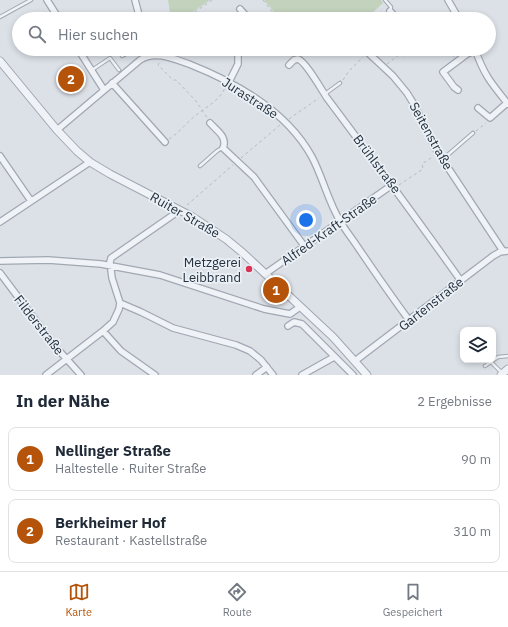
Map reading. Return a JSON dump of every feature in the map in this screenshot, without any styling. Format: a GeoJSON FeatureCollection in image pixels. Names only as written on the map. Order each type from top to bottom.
{"type":"FeatureCollection","features":[{"type":"Feature","properties":{"kind":"street"},"geometry":{"type":"LineString","coordinates":[[47,0],[55,12]]}},
{"type":"Feature","properties":{"kind":"street"},"geometry":{"type":"LineString","coordinates":[[135,0],[138,12]]}},
{"type":"Feature","properties":{"kind":"street"},"geometry":{"type":"LineString","coordinates":[[448,0],[455,12]]}},
{"type":"Feature","properties":{"kind":"street"},"geometry":{"type":"LineString","coordinates":[[240,9],[243,12]]}},
{"type":"Feature","properties":{"kind":"street"},"geometry":{"type":"LineString","coordinates":[[82,56],[104,90]]}},
{"type":"Feature","properties":{"kind":"street"},"geometry":{"type":"LineString","coordinates":[[57,130],[140,60],[148,56]]}},
{"type":"Feature","properties":{"kind":"street","name":"Jurastraße"},"geometry":{"type":"LineString","coordinates":[[148,56],[160,56],[193,66],[228,82],[267,106],[285,121],[299,137],[312,157],[340,222],[409,320]]}},
{"type":"Feature","properties":{"kind":"street"},"geometry":{"type":"LineString","coordinates":[[228,82],[238,64],[238,56]]}},
{"type":"Feature","properties":{"kind":"street","name":"Seitenstraße"},"geometry":{"type":"LineString","coordinates":[[372,56],[398,81],[412,99],[438,154],[506,251]]}},
{"type":"Feature","properties":{"kind":"street"},"geometry":{"type":"LineString","coordinates":[[458,90],[443,72],[464,56]]}},
{"type":"Feature","properties":{"kind":"street"},"geometry":{"type":"LineString","coordinates":[[478,56],[486,77],[508,103],[490,118],[478,108]]}},
{"type":"Feature","properties":{"kind":"street","name":"Brühlstraße"},"geometry":{"type":"LineString","coordinates":[[289,65],[296,59],[302,60],[324,94],[461,280]]}},
{"type":"Feature","properties":{"kind":"street","name":"Ruiter Straße"},"geometry":{"type":"LineString","coordinates":[[0,61],[71,146],[90,162],[199,221],[226,239],[333,337],[366,375]]}},
{"type":"Feature","properties":{"kind":"street"},"geometry":{"type":"LineString","coordinates":[[112,83],[166,142]]}},
{"type":"Feature","properties":{"kind":"street"},"geometry":{"type":"LineString","coordinates":[[210,122],[224,139],[225,144],[223,148],[254,177],[304,247]]}},
{"type":"Feature","properties":{"kind":"street"},"geometry":{"type":"LineString","coordinates":[[0,156],[31,201]]}},
{"type":"Feature","properties":{"kind":"street"},"geometry":{"type":"LineString","coordinates":[[0,222],[90,162]]}},
{"type":"Feature","properties":{"kind":"street","name":"Alfred-Kraft-Straße"},"geometry":{"type":"LineString","coordinates":[[265,274],[393,187]]}},
{"type":"Feature","properties":{"kind":"street"},"geometry":{"type":"LineString","coordinates":[[46,375],[113,322],[118,312],[120,303],[113,284],[110,260],[115,254],[174,215],[179,210]]}},
{"type":"Feature","properties":{"kind":"street","name":"Gartenstraße"},"geometry":{"type":"LineString","coordinates":[[355,361],[493,256],[506,251]]}},
{"type":"Feature","properties":{"kind":"street"},"geometry":{"type":"LineString","coordinates":[[0,261],[55,260],[101,264],[110,267],[165,276],[271,310],[289,314],[300,307]]}},
{"type":"Feature","properties":{"kind":"street","name":"Filderstraße"},"geometry":{"type":"LineString","coordinates":[[0,273],[50,339],[81,375]]}},
{"type":"Feature","properties":{"kind":"street"},"geometry":{"type":"LineString","coordinates":[[120,303],[173,328],[245,349],[259,357],[273,375]]}},
{"type":"Feature","properties":{"kind":"street"},"geometry":{"type":"LineString","coordinates":[[288,326],[294,322],[302,324],[353,375]]}},
{"type":"Feature","properties":{"kind":"street"},"geometry":{"type":"LineString","coordinates":[[103,331],[121,351],[155,375]]}},
{"type":"Feature","properties":{"kind":"street"},"geometry":{"type":"LineString","coordinates":[[302,375],[334,357]]}},
{"type":"Feature","properties":{"kind":"street"},"geometry":{"type":"LineString","coordinates":[[256,375],[267,367]]}},
{"type":"Feature","properties":{"kind":"lane"},"geometry":{"type":"LineString","coordinates":[[0,16],[31,0]]}},
{"type":"Feature","properties":{"kind":"lane"},"geometry":{"type":"LineString","coordinates":[[385,0],[391,7],[390,11]]}},
{"type":"Feature","properties":{"kind":"lane"},"geometry":{"type":"LineString","coordinates":[[91,70],[110,58],[119,70]]}},
{"type":"Feature","properties":{"kind":"lane"},"geometry":{"type":"LineString","coordinates":[[324,94],[340,83]]}},
{"type":"Feature","properties":{"kind":"lane"},"geometry":{"type":"LineString","coordinates":[[442,160],[474,133]]}},
{"type":"Feature","properties":{"kind":"lane"},"geometry":{"type":"LineString","coordinates":[[200,166],[217,151],[223,148]]}},
{"type":"Feature","properties":{"kind":"lane"},"geometry":{"type":"LineString","coordinates":[[496,359],[508,356]]}},
{"type":"Feature","properties":{"kind":"lane"},"geometry":{"type":"LineString","coordinates":[[485,366],[490,363]]}},
{"type":"Feature","properties":{"kind":"lane"},"geometry":{"type":"LineString","coordinates":[[492,363],[504,372]]}},
{"type":"Feature","properties":{"kind":"path"},"geometry":{"type":"LineString","coordinates":[[195,12],[212,0]]}},
{"type":"Feature","properties":{"kind":"path"},"geometry":{"type":"LineString","coordinates":[[263,0],[272,10]]}},
{"type":"Feature","properties":{"kind":"path"},"geometry":{"type":"LineString","coordinates":[[160,56],[158,65],[173,80],[176,80],[196,101],[210,122]]}},
{"type":"Feature","properties":{"kind":"path"},"geometry":{"type":"LineString","coordinates":[[340,83],[345,79],[349,71],[362,56]]}},
{"type":"Feature","properties":{"kind":"path"},"geometry":{"type":"LineString","coordinates":[[384,67],[399,56]]}},
{"type":"Feature","properties":{"kind":"path"},"geometry":{"type":"LineString","coordinates":[[453,56],[457,61]]}},
{"type":"Feature","properties":{"kind":"path"},"geometry":{"type":"LineString","coordinates":[[166,142],[221,95],[228,82]]}},
{"type":"Feature","properties":{"kind":"path"},"geometry":{"type":"LineString","coordinates":[[179,210],[274,129],[324,94]]}},
{"type":"Feature","properties":{"kind":"path"},"geometry":{"type":"LineString","coordinates":[[474,133],[488,122],[490,118]]}},
{"type":"Feature","properties":{"kind":"path"},"geometry":{"type":"LineString","coordinates":[[393,187],[423,169],[422,164],[438,154]]}},
{"type":"Feature","properties":{"kind":"green space"},"geometry":{"type":"Polygon","coordinates":[[[168,0],[210,0],[193,12],[170,12],[168,0]]]}},
{"type":"Feature","properties":{"kind":"green space"},"geometry":{"type":"Polygon","coordinates":[[[264,0],[381,0],[383,3],[373,12],[274,12],[264,0]]]}},
{"type":"Feature","properties":{"kind":"place","name":"Berkheimer Hof"},"geometry":{"type":"Point","coordinates":[71,79]}},
{"type":"Feature","properties":{"kind":"place","name":"Metzgerei Leibbrand"},"geometry":{"type":"Point","coordinates":[249,269]}},
{"type":"Feature","properties":{"kind":"place","name":"Nellinger Straße"},"geometry":{"type":"Point","coordinates":[276,290]}}]}
